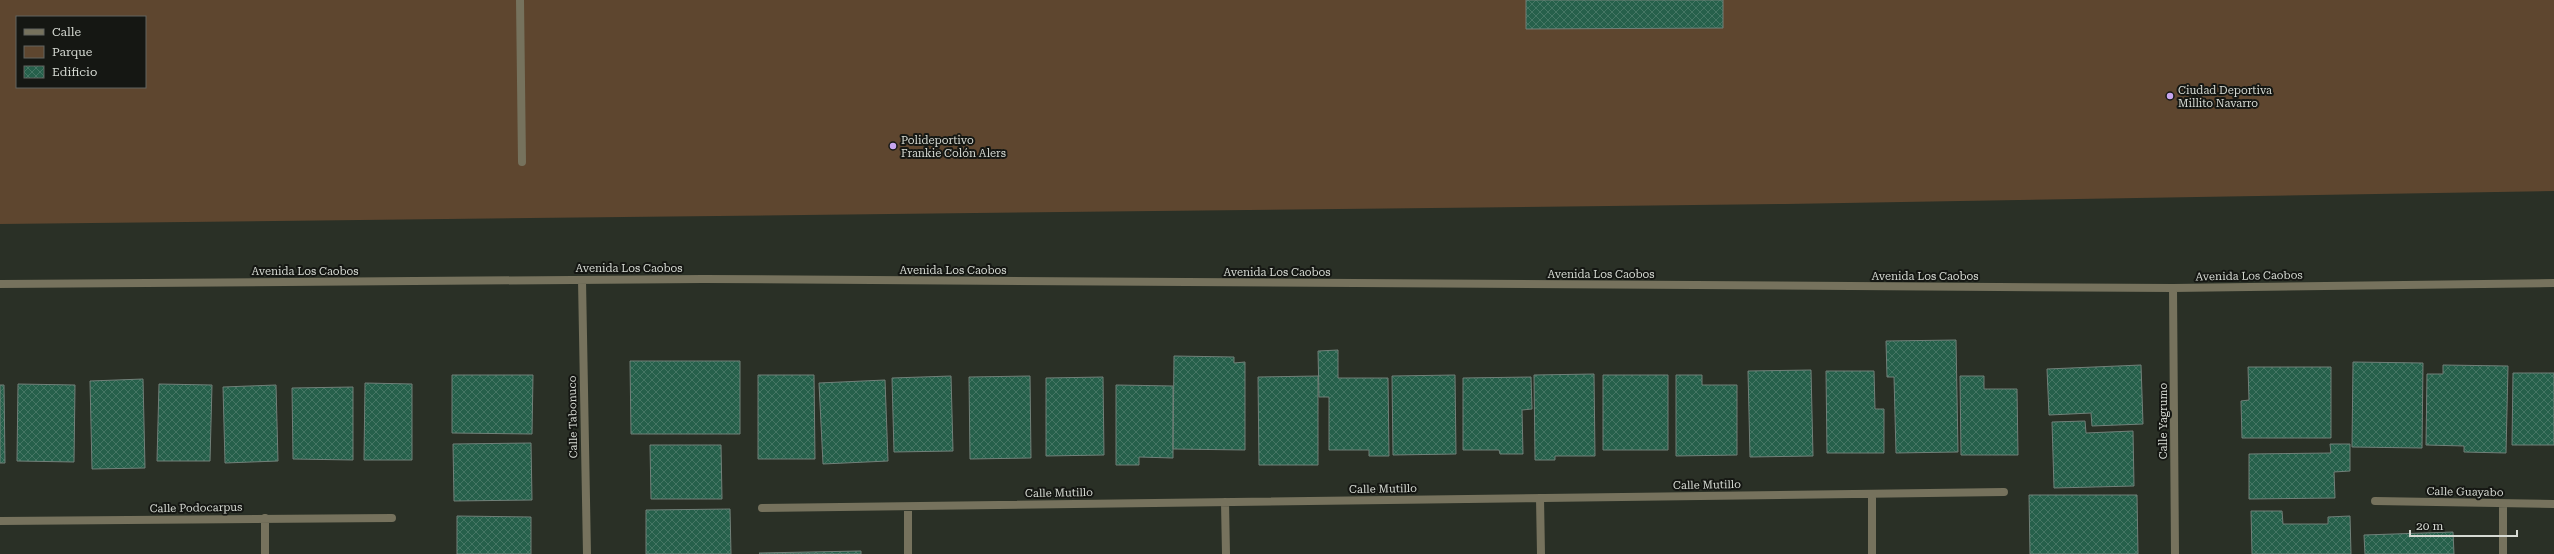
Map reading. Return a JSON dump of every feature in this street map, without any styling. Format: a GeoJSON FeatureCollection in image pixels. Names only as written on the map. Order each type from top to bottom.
{"type":"FeatureCollection","features":[{"type":"Feature","properties":{"kind":"street"},"geometry":{"type":"LineString","coordinates":[[520,0],[522,162]]}},
{"type":"Feature","properties":{"kind":"street","name":"Avenida Los Caobos"},"geometry":{"type":"LineString","coordinates":[[0,284],[582,280],[2173,288],[2554,283]]}},
{"type":"Feature","properties":{"kind":"street","name":"Calle Tabonuco"},"geometry":{"type":"LineString","coordinates":[[582,280],[587,554]]}},
{"type":"Feature","properties":{"kind":"street","name":"Calle Yagrumo"},"geometry":{"type":"LineString","coordinates":[[2173,288],[2175,554]]}},
{"type":"Feature","properties":{"kind":"street","name":"Calle Mutillo"},"geometry":{"type":"LineString","coordinates":[[762,508],[2004,492]]}},
{"type":"Feature","properties":{"kind":"street"},"geometry":{"type":"LineString","coordinates":[[1872,494],[1872,554]]}},
{"type":"Feature","properties":{"kind":"street"},"geometry":{"type":"LineString","coordinates":[[1540,498],[1541,554]]}},
{"type":"Feature","properties":{"kind":"street","name":"Calle Guayabo"},"geometry":{"type":"LineString","coordinates":[[2375,501],[2554,504]]}},
{"type":"Feature","properties":{"kind":"street"},"geometry":{"type":"LineString","coordinates":[[1225,502],[1226,554]]}},
{"type":"Feature","properties":{"kind":"street"},"geometry":{"type":"LineString","coordinates":[[2503,504],[2503,554]]}},
{"type":"Feature","properties":{"kind":"street"},"geometry":{"type":"LineString","coordinates":[[908,506],[908,554]]}},
{"type":"Feature","properties":{"kind":"street"},"geometry":{"type":"LineString","coordinates":[[265,518],[265,554]]}},
{"type":"Feature","properties":{"kind":"street","name":"Calle Podocarpus"},"geometry":{"type":"LineString","coordinates":[[0,521],[392,518]]}},
{"type":"Feature","properties":{"kind":"green space","name":"Polideportivo Frankie Colón Alers"},"geometry":{"type":"Polygon","coordinates":[[[0,0],[2554,0],[2554,191],[1786,204],[0,224],[0,0]]]}},
{"type":"Feature","properties":{"kind":"building"},"geometry":{"type":"Polygon","coordinates":[[[1526,0],[1723,0],[1723,28],[1526,29],[1526,0]]]}},
{"type":"Feature","properties":{"kind":"building"},"geometry":{"type":"Polygon","coordinates":[[[1956,340],[1958,452],[1896,453],[1894,377],[1887,377],[1886,341],[1956,340]]]}},
{"type":"Feature","properties":{"kind":"building"},"geometry":{"type":"Polygon","coordinates":[[[1338,350],[1338,378],[1388,378],[1389,456],[1369,456],[1369,450],[1329,450],[1329,397],[1319,397],[1318,351],[1338,350]]]}},
{"type":"Feature","properties":{"kind":"building"},"geometry":{"type":"Polygon","coordinates":[[[1174,356],[1234,357],[1234,363],[1245,362],[1245,450],[1173,449],[1174,356]]]}},
{"type":"Feature","properties":{"kind":"building"},"geometry":{"type":"Polygon","coordinates":[[[630,361],[740,361],[740,434],[631,434],[630,361]]]}},
{"type":"Feature","properties":{"kind":"building"},"geometry":{"type":"Polygon","coordinates":[[[2353,362],[2423,363],[2422,448],[2352,447],[2353,362]]]}},
{"type":"Feature","properties":{"kind":"building"},"geometry":{"type":"Polygon","coordinates":[[[2141,365],[2143,424],[2092,426],[2091,413],[2049,415],[2047,369],[2141,365]]]}},
{"type":"Feature","properties":{"kind":"building"},"geometry":{"type":"Polygon","coordinates":[[[2443,365],[2508,366],[2506,453],[2464,452],[2464,446],[2426,445],[2427,374],[2443,374],[2443,365]]]}},
{"type":"Feature","properties":{"kind":"building"},"geometry":{"type":"Polygon","coordinates":[[[2248,367],[2331,367],[2331,438],[2242,438],[2241,401],[2249,400],[2248,367]]]}},
{"type":"Feature","properties":{"kind":"building"},"geometry":{"type":"Polygon","coordinates":[[[1811,370],[1813,456],[1750,457],[1748,371],[1811,370]]]}},
{"type":"Feature","properties":{"kind":"building"},"geometry":{"type":"Polygon","coordinates":[[[1826,371],[1874,371],[1875,409],[1884,409],[1884,453],[1827,453],[1826,371]]]}},
{"type":"Feature","properties":{"kind":"building"},"geometry":{"type":"Polygon","coordinates":[[[2513,373],[2554,373],[2554,445],[2512,445],[2513,373]]]}},
{"type":"Feature","properties":{"kind":"building"},"geometry":{"type":"Polygon","coordinates":[[[1594,374],[1595,456],[1555,456],[1555,460],[1535,460],[1534,375],[1594,374]]]}},
{"type":"Feature","properties":{"kind":"building"},"geometry":{"type":"Polygon","coordinates":[[[452,375],[533,375],[532,434],[452,433],[452,375]]]}},
{"type":"Feature","properties":{"kind":"building"},"geometry":{"type":"Polygon","coordinates":[[[758,375],[814,375],[815,459],[758,459],[758,375]]]}},
{"type":"Feature","properties":{"kind":"building"},"geometry":{"type":"Polygon","coordinates":[[[1455,375],[1456,454],[1393,455],[1392,376],[1455,375]]]}},
{"type":"Feature","properties":{"kind":"building"},"geometry":{"type":"Polygon","coordinates":[[[1603,375],[1668,375],[1668,450],[1603,450],[1603,375]]]}},
{"type":"Feature","properties":{"kind":"building"},"geometry":{"type":"Polygon","coordinates":[[[1676,375],[1702,375],[1702,385],[1737,385],[1737,455],[1676,456],[1676,375]]]}},
{"type":"Feature","properties":{"kind":"building"},"geometry":{"type":"Polygon","coordinates":[[[951,376],[953,451],[894,452],[892,378],[951,376]]]}},
{"type":"Feature","properties":{"kind":"building"},"geometry":{"type":"Polygon","coordinates":[[[1030,376],[1031,458],[970,459],[969,377],[1030,376]]]}},
{"type":"Feature","properties":{"kind":"building"},"geometry":{"type":"Polygon","coordinates":[[[1318,376],[1318,465],[1259,465],[1258,377],[1318,376]]]}},
{"type":"Feature","properties":{"kind":"building"},"geometry":{"type":"Polygon","coordinates":[[[1960,376],[1984,376],[1984,389],[2017,389],[2018,455],[1961,455],[1960,376]]]}},
{"type":"Feature","properties":{"kind":"building"},"geometry":{"type":"Polygon","coordinates":[[[1103,377],[1104,455],[1046,456],[1046,378],[1103,377]]]}},
{"type":"Feature","properties":{"kind":"building"},"geometry":{"type":"Polygon","coordinates":[[[1531,377],[1532,409],[1522,410],[1523,454],[1500,454],[1499,450],[1463,450],[1463,378],[1531,377]]]}},
{"type":"Feature","properties":{"kind":"building"},"geometry":{"type":"Polygon","coordinates":[[[143,379],[145,468],[92,469],[90,381],[143,379]]]}},
{"type":"Feature","properties":{"kind":"building"},"geometry":{"type":"Polygon","coordinates":[[[885,380],[888,461],[823,464],[819,383],[885,380]]]}},
{"type":"Feature","properties":{"kind":"building"},"geometry":{"type":"Polygon","coordinates":[[[365,383],[412,384],[412,460],[364,460],[365,383]]]}},
{"type":"Feature","properties":{"kind":"building"},"geometry":{"type":"Polygon","coordinates":[[[18,384],[75,385],[74,462],[17,461],[18,384]]]}},
{"type":"Feature","properties":{"kind":"building"},"geometry":{"type":"Polygon","coordinates":[[[159,384],[212,385],[210,461],[157,461],[159,384]]]}},
{"type":"Feature","properties":{"kind":"building"},"geometry":{"type":"Polygon","coordinates":[[[0,385],[4,385],[5,463],[0,463],[0,385]]]}},
{"type":"Feature","properties":{"kind":"building"},"geometry":{"type":"Polygon","coordinates":[[[276,385],[278,461],[225,463],[223,387],[276,385]]]}},
{"type":"Feature","properties":{"kind":"building"},"geometry":{"type":"Polygon","coordinates":[[[1116,385],[1173,386],[1173,458],[1139,457],[1139,465],[1116,465],[1116,385]]]}},
{"type":"Feature","properties":{"kind":"building"},"geometry":{"type":"Polygon","coordinates":[[[353,387],[353,460],[293,459],[292,388],[353,387]]]}},
{"type":"Feature","properties":{"kind":"building"},"geometry":{"type":"Polygon","coordinates":[[[2085,421],[2086,433],[2133,431],[2134,486],[2054,488],[2052,422],[2085,421]]]}},
{"type":"Feature","properties":{"kind":"building"},"geometry":{"type":"Polygon","coordinates":[[[531,443],[532,500],[454,501],[453,444],[531,443]]]}},
{"type":"Feature","properties":{"kind":"building"},"geometry":{"type":"Polygon","coordinates":[[[2330,444],[2350,444],[2350,471],[2334,472],[2335,498],[2249,499],[2249,454],[2331,453],[2330,444]]]}},
{"type":"Feature","properties":{"kind":"building"},"geometry":{"type":"Polygon","coordinates":[[[650,445],[721,445],[722,499],[651,499],[650,445]]]}},
{"type":"Feature","properties":{"kind":"building"},"geometry":{"type":"Polygon","coordinates":[[[2029,495],[2137,495],[2138,554],[2030,554],[2029,495]]]}},
{"type":"Feature","properties":{"kind":"building"},"geometry":{"type":"Polygon","coordinates":[[[730,509],[731,554],[646,554],[646,510],[730,509]]]}},
{"type":"Feature","properties":{"kind":"building"},"geometry":{"type":"Polygon","coordinates":[[[2251,511],[2282,511],[2283,524],[2328,524],[2328,517],[2350,516],[2351,554],[2252,554],[2251,511]]]}},
{"type":"Feature","properties":{"kind":"building"},"geometry":{"type":"Polygon","coordinates":[[[457,516],[531,517],[531,554],[457,554],[457,516]]]}},
{"type":"Feature","properties":{"kind":"building"},"geometry":{"type":"Polygon","coordinates":[[[2453,532],[2454,554],[2365,554],[2364,535],[2453,532]]]}},
{"type":"Feature","properties":{"kind":"building"},"geometry":{"type":"Polygon","coordinates":[[[861,551],[861,554],[759,553],[861,551]]]}},
{"type":"Feature","properties":{"kind":"place","name":"Ciudad Deportiva Millito Navarro"},"geometry":{"type":"Point","coordinates":[2170,96]}},
{"type":"Feature","properties":{"kind":"place","name":"Polideportivo Frankie Colón Alers"},"geometry":{"type":"Point","coordinates":[893,146]}}]}
